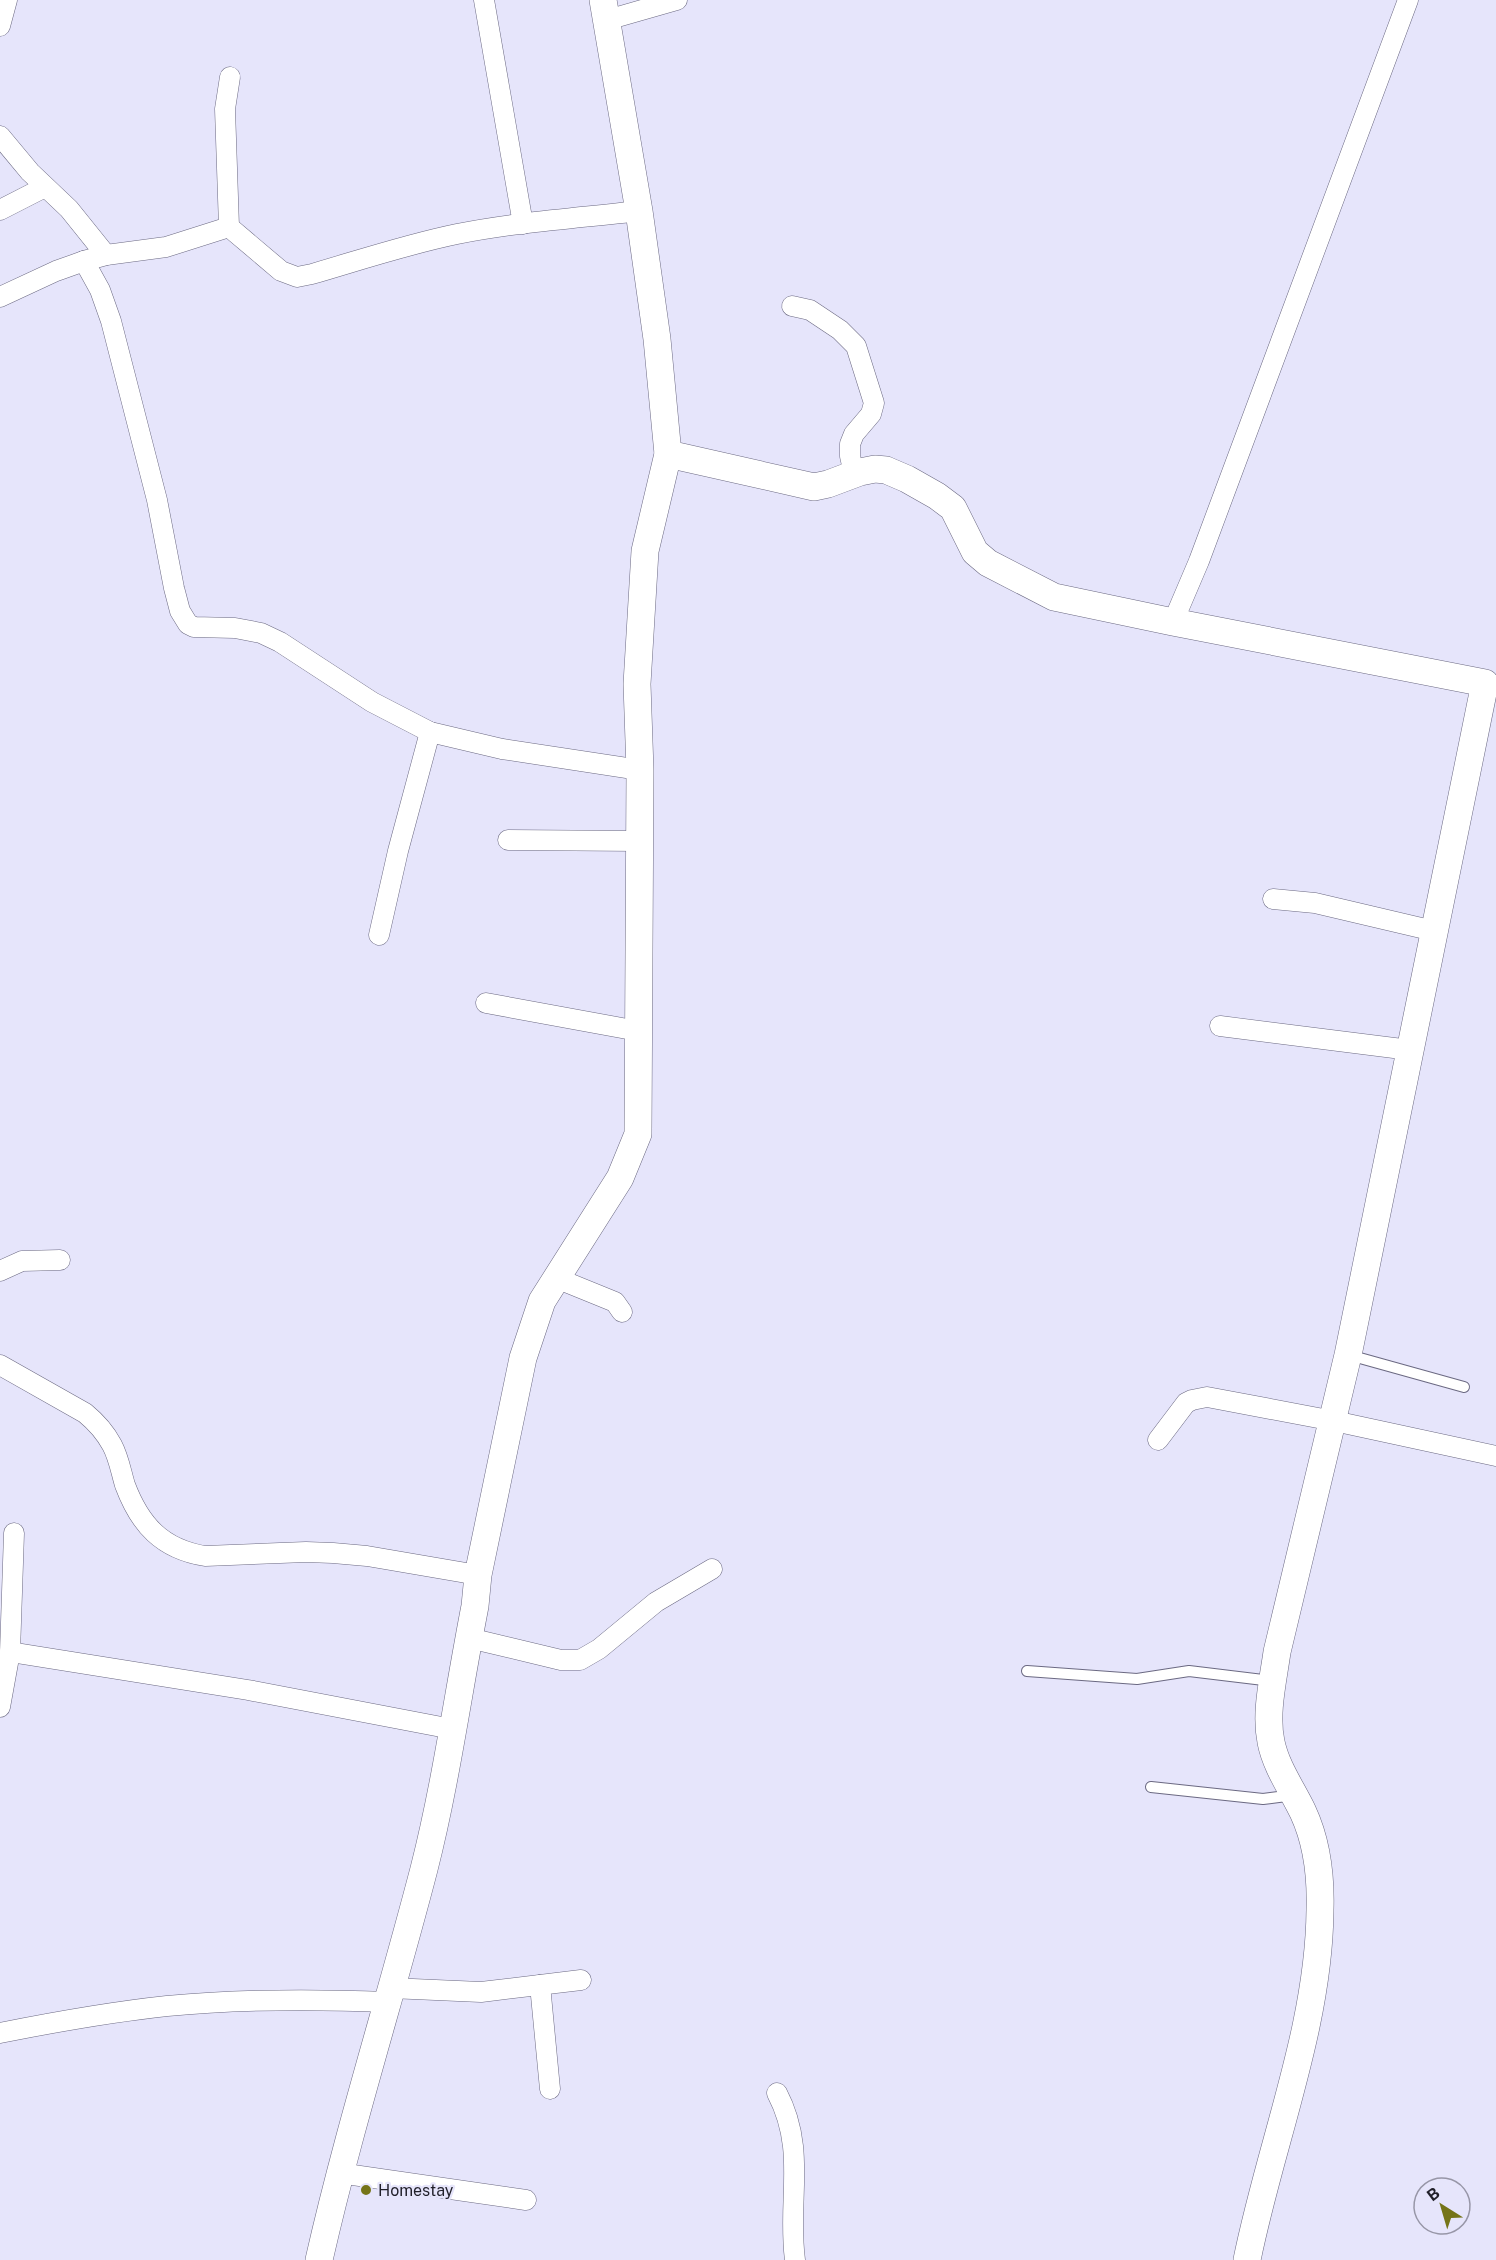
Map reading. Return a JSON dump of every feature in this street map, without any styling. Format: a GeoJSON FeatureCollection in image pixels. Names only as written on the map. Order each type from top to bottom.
{"type":"FeatureCollection","features":[{"type":"Feature","properties":{"kind":"street"},"geometry":{"type":"LineString","coordinates":[[0,26],[6,0]]}},
{"type":"Feature","properties":{"kind":"street"},"geometry":{"type":"LineString","coordinates":[[484,0],[523,224]]}},
{"type":"Feature","properties":{"kind":"street"},"geometry":{"type":"LineString","coordinates":[[319,2260],[339,2173],[424,1868],[469,1638],[478,1575],[523,1358],[542,1301],[620,1178],[638,1134],[640,770],[637,684],[645,551],[668,454],[657,339],[639,211],[605,10],[677,0]]}},
{"type":"Feature","properties":{"kind":"street"},"geometry":{"type":"LineString","coordinates":[[1173,622],[1203,550],[1408,0]]}},
{"type":"Feature","properties":{"kind":"street"},"geometry":{"type":"LineString","coordinates":[[230,77],[225,109],[229,227],[281,271],[297,277],[413,244],[458,234],[639,211]]}},
{"type":"Feature","properties":{"kind":"street"},"geometry":{"type":"LineString","coordinates":[[0,136],[45,187],[69,209],[106,255]]}},
{"type":"Feature","properties":{"kind":"street"},"geometry":{"type":"LineString","coordinates":[[0,210],[45,187]]}},
{"type":"Feature","properties":{"kind":"street"},"geometry":{"type":"LineString","coordinates":[[0,297],[48,274],[84,261],[106,255],[166,247],[229,227]]}},
{"type":"Feature","properties":{"kind":"street"},"geometry":{"type":"LineString","coordinates":[[84,261],[100,290],[111,321],[157,500],[174,588],[180,611],[188,624],[194,627],[235,628],[261,633],[280,642],[372,702],[430,732],[502,749],[640,770]]}},
{"type":"Feature","properties":{"kind":"street"},"geometry":{"type":"LineString","coordinates":[[792,306],[810,310],[840,330],[856,346],[874,403],[871,414],[854,434],[850,444],[850,456],[865,472]]}},
{"type":"Feature","properties":{"kind":"street"},"geometry":{"type":"LineString","coordinates":[[668,454],[814,487],[865,472],[886,470],[938,496],[953,508],[975,552],[988,563],[1054,597],[1490,682],[1434,931],[1334,1421],[1277,1652],[1272,1681],[1269,1726],[1271,1742],[1276,1760],[1307,1823],[1316,1854],[1320,1909],[1319,1935],[1308,2021],[1247,2260]]}},
{"type":"Feature","properties":{"kind":"street"},"geometry":{"type":"LineString","coordinates":[[380,935],[398,851],[430,732]]}},
{"type":"Feature","properties":{"kind":"street"},"geometry":{"type":"LineString","coordinates":[[508,840],[639,841]]}},
{"type":"Feature","properties":{"kind":"street"},"geometry":{"type":"LineString","coordinates":[[1274,900],[1325,905],[1434,931]]}},
{"type":"Feature","properties":{"kind":"street"},"geometry":{"type":"LineString","coordinates":[[486,1003],[638,1031]]}},
{"type":"Feature","properties":{"kind":"street"},"geometry":{"type":"LineString","coordinates":[[1220,1026],[1410,1050]]}},
{"type":"Feature","properties":{"kind":"street"},"geometry":{"type":"LineString","coordinates":[[0,1271],[22,1261],[60,1260]]}},
{"type":"Feature","properties":{"kind":"street"},"geometry":{"type":"LineString","coordinates":[[556,1278],[615,1302],[622,1312]]}},
{"type":"Feature","properties":{"kind":"street"},"geometry":{"type":"LineString","coordinates":[[0,1365],[94,1420],[112,1445],[125,1485],[144,1522],[157,1536],[170,1545],[189,1553],[205,1556],[306,1552],[367,1557],[478,1575]]}},
{"type":"Feature","properties":{"kind":"street"},"geometry":{"type":"LineString","coordinates":[[1158,1440],[1186,1403],[1207,1397],[1334,1421],[1496,1456]]}},
{"type":"Feature","properties":{"kind":"street"},"geometry":{"type":"LineString","coordinates":[[0,1707],[10,1652],[14,1533]]}},
{"type":"Feature","properties":{"kind":"street"},"geometry":{"type":"LineString","coordinates":[[469,1638],[561,1660],[580,1660],[599,1649],[656,1602],[712,1569]]}},
{"type":"Feature","properties":{"kind":"street"},"geometry":{"type":"LineString","coordinates":[[10,1652],[248,1690],[452,1729]]}},
{"type":"Feature","properties":{"kind":"street"},"geometry":{"type":"LineString","coordinates":[[0,2033],[116,2012],[169,2006],[481,1992],[581,1980]]}},
{"type":"Feature","properties":{"kind":"street"},"geometry":{"type":"LineString","coordinates":[[540,1984],[550,2089]]}},
{"type":"Feature","properties":{"kind":"street"},"geometry":{"type":"LineString","coordinates":[[777,2093],[787,2113],[794,2152],[795,2184],[792,2222],[795,2260]]}},
{"type":"Feature","properties":{"kind":"street"},"geometry":{"type":"LineString","coordinates":[[339,2173],[526,2200]]}},
{"type":"Feature","properties":{"kind":"lane"},"geometry":{"type":"LineString","coordinates":[[1348,1355],[1464,1387]]}},
{"type":"Feature","properties":{"kind":"lane"},"geometry":{"type":"LineString","coordinates":[[1026,1671],[1137,1679],[1189,1671],[1272,1681]]}},
{"type":"Feature","properties":{"kind":"lane"},"geometry":{"type":"LineString","coordinates":[[1151,1787],[1263,1799],[1294,1795]]}},
{"type":"Feature","properties":{"kind":"place","name":"Homestay"},"geometry":{"type":"Point","coordinates":[366,2190]}}]}
